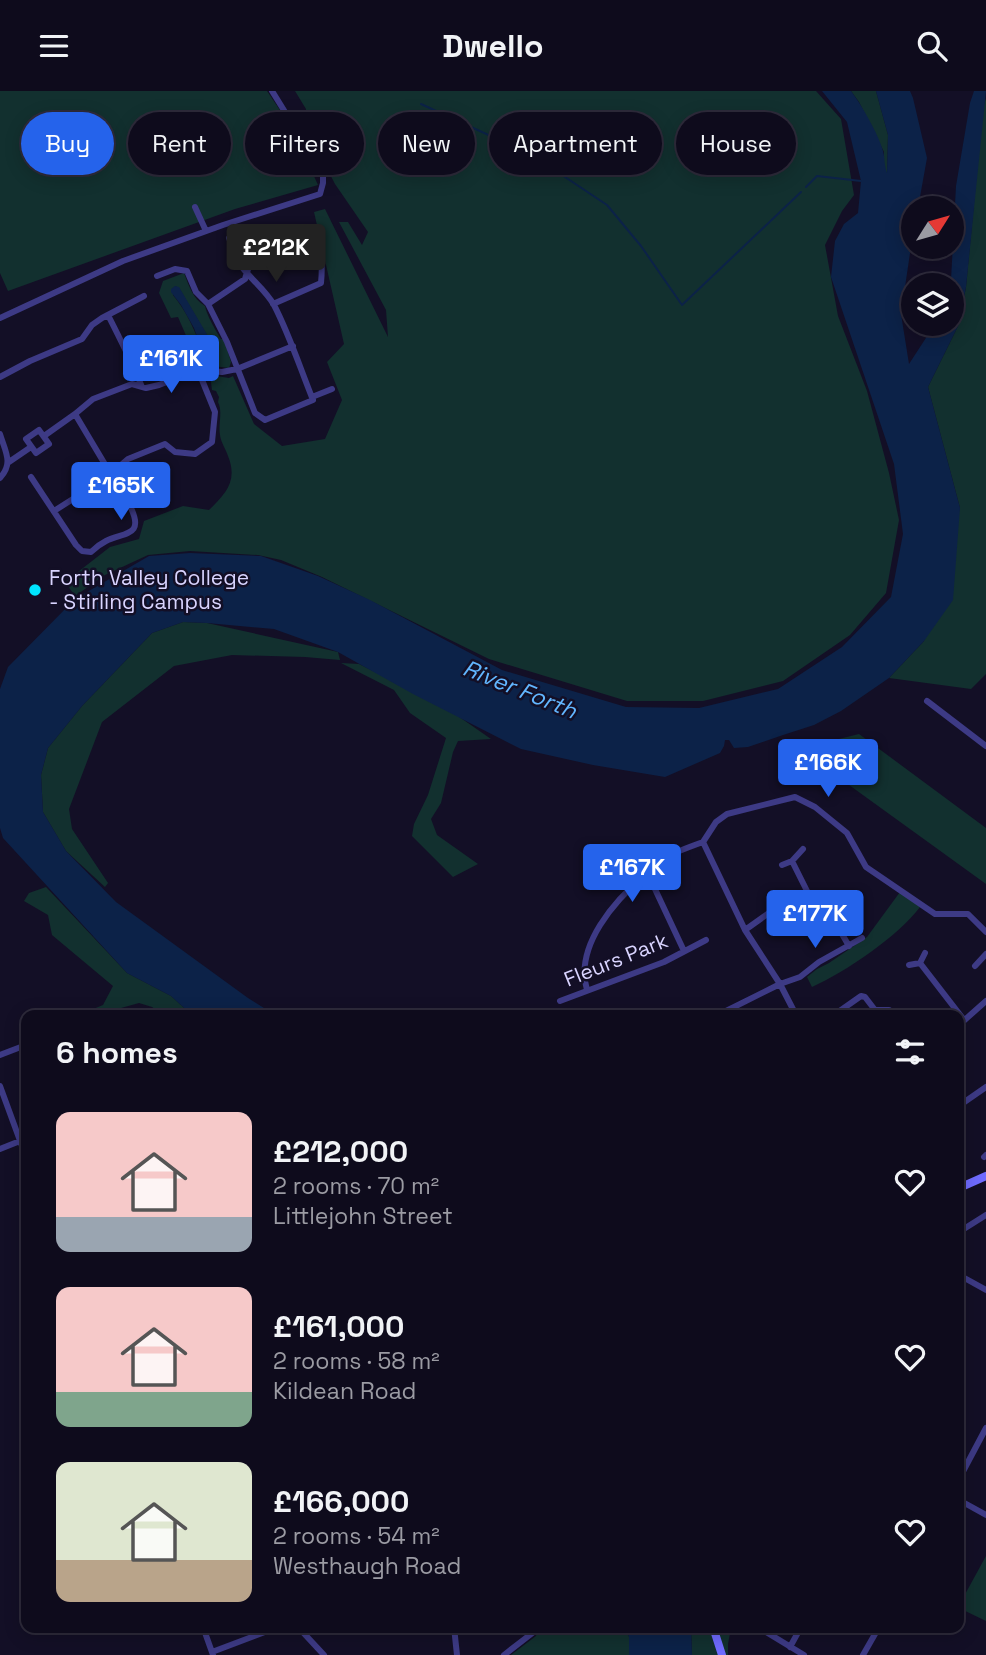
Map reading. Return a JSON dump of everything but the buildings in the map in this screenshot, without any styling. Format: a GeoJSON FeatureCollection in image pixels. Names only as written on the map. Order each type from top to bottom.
{"type":"FeatureCollection","features":[{"type":"Feature","properties":{"kind":"main road"},"geometry":{"type":"LineString","coordinates":[[964,1186],[986,1177]]}},
{"type":"Feature","properties":{"kind":"main road"},"geometry":{"type":"LineString","coordinates":[[715,1633],[722,1655]]}},
{"type":"Feature","properties":{"kind":"street"},"geometry":{"type":"LineString","coordinates":[[0,318],[122,261],[320,194],[323,174],[297,123],[285,112],[272,91]]}},
{"type":"Feature","properties":{"kind":"street"},"geometry":{"type":"LineString","coordinates":[[195,207],[205,231]]}},
{"type":"Feature","properties":{"kind":"street"},"geometry":{"type":"LineString","coordinates":[[157,276],[175,269],[187,271],[196,292],[208,304],[227,342],[255,413],[265,420],[313,400],[293,346],[273,305],[239,262],[229,238]]}},
{"type":"Feature","properties":{"kind":"street"},"geometry":{"type":"LineString","coordinates":[[208,304],[245,279],[249,266],[258,260],[290,246],[309,244],[317,249],[321,283],[273,305]]}},
{"type":"Feature","properties":{"kind":"street"},"geometry":{"type":"LineString","coordinates":[[0,377],[82,339],[92,325],[144,296]]}},
{"type":"Feature","properties":{"kind":"street"},"geometry":{"type":"LineString","coordinates":[[108,315],[142,387]]}},
{"type":"Feature","properties":{"kind":"street"},"geometry":{"type":"LineString","coordinates":[[44,436],[93,399],[132,384],[146,388],[198,370],[222,372],[237,369],[293,346]]}},
{"type":"Feature","properties":{"kind":"street"},"geometry":{"type":"LineString","coordinates":[[54,511],[128,459],[164,445],[175,452],[195,454],[212,442],[215,412],[198,370]]}},
{"type":"Feature","properties":{"kind":"street"},"geometry":{"type":"LineString","coordinates":[[312,397],[332,389]]}},
{"type":"Feature","properties":{"kind":"street"},"geometry":{"type":"LineString","coordinates":[[31,477],[82,551],[91,551],[105,542],[132,532],[136,517],[75,415]]}},
{"type":"Feature","properties":{"kind":"street"},"geometry":{"type":"LineString","coordinates":[[40,430],[44,436],[49,445],[36,453],[26,439],[40,430]]}},
{"type":"Feature","properties":{"kind":"street"},"geometry":{"type":"LineString","coordinates":[[0,434],[9,462]]}},
{"type":"Feature","properties":{"kind":"street"},"geometry":{"type":"LineString","coordinates":[[0,478],[9,462],[31,447]]}},
{"type":"Feature","properties":{"kind":"street"},"geometry":{"type":"LineString","coordinates":[[928,701],[986,746]]}},
{"type":"Feature","properties":{"kind":"street"},"geometry":{"type":"LineString","coordinates":[[587,990],[585,962],[598,926],[620,897],[661,860],[703,842],[716,822],[727,814],[795,797],[816,807],[847,833],[866,867],[935,914],[968,914],[986,932]]}},
{"type":"Feature","properties":{"kind":"street"},"geometry":{"type":"LineString","coordinates":[[703,842],[745,930],[793,1010]]}},
{"type":"Feature","properties":{"kind":"street"},"geometry":{"type":"LineString","coordinates":[[782,865],[792,861],[803,849]]}},
{"type":"Feature","properties":{"kind":"street"},"geometry":{"type":"LineString","coordinates":[[792,861],[808,893],[829,912],[849,946]]}},
{"type":"Feature","properties":{"kind":"street","name":"Fleurs Park"},"geometry":{"type":"LineString","coordinates":[[647,873],[684,951]]}},
{"type":"Feature","properties":{"kind":"street"},"geometry":{"type":"LineString","coordinates":[[745,930],[776,908],[794,903],[808,893]]}},
{"type":"Feature","properties":{"kind":"street"},"geometry":{"type":"LineString","coordinates":[[728,1010],[804,975],[862,938]]}},
{"type":"Feature","properties":{"kind":"street","name":"Fleurs Park"},"geometry":{"type":"LineString","coordinates":[[561,1001],[664,962],[706,940]]}},
{"type":"Feature","properties":{"kind":"street"},"geometry":{"type":"LineString","coordinates":[[920,963],[925,953]]}},
{"type":"Feature","properties":{"kind":"street"},"geometry":{"type":"LineString","coordinates":[[975,966],[986,954]]}},
{"type":"Feature","properties":{"kind":"street"},"geometry":{"type":"LineString","coordinates":[[909,965],[920,963]]}},
{"type":"Feature","properties":{"kind":"street"},"geometry":{"type":"LineString","coordinates":[[920,963],[952,1010]]}},
{"type":"Feature","properties":{"kind":"street"},"geometry":{"type":"LineString","coordinates":[[841,1010],[861,996],[866,997],[873,1010]]}},
{"type":"Feature","properties":{"kind":"street"},"geometry":{"type":"LineString","coordinates":[[964,1020],[986,1000]]}},
{"type":"Feature","properties":{"kind":"street"},"geometry":{"type":"LineString","coordinates":[[0,1055],[21,1047]]}},
{"type":"Feature","properties":{"kind":"street"},"geometry":{"type":"LineString","coordinates":[[964,1101],[986,1087]]}},
{"type":"Feature","properties":{"kind":"street"},"geometry":{"type":"LineString","coordinates":[[0,1149],[20,1141],[1,1089]]}},
{"type":"Feature","properties":{"kind":"street"},"geometry":{"type":"LineString","coordinates":[[964,1230],[986,1215]]}},
{"type":"Feature","properties":{"kind":"street"},"geometry":{"type":"LineString","coordinates":[[964,1278],[986,1290]]}},
{"type":"Feature","properties":{"kind":"street"},"geometry":{"type":"LineString","coordinates":[[964,1470],[986,1428]]}},
{"type":"Feature","properties":{"kind":"street"},"geometry":{"type":"LineString","coordinates":[[964,1503],[986,1515]]}},
{"type":"Feature","properties":{"kind":"street"},"geometry":{"type":"LineString","coordinates":[[205,1633],[213,1653],[263,1633]]}},
{"type":"Feature","properties":{"kind":"street"},"geometry":{"type":"LineString","coordinates":[[304,1633],[324,1655]]}},
{"type":"Feature","properties":{"kind":"street"},"geometry":{"type":"LineString","coordinates":[[455,1633],[457,1655]]}},
{"type":"Feature","properties":{"kind":"street"},"geometry":{"type":"LineString","coordinates":[[504,1655],[532,1633]]}},
{"type":"Feature","properties":{"kind":"street"},"geometry":{"type":"LineString","coordinates":[[768,1633],[804,1655]]}},
{"type":"Feature","properties":{"kind":"street"},"geometry":{"type":"LineString","coordinates":[[790,1647],[798,1633]]}},
{"type":"Feature","properties":{"kind":"street"},"geometry":{"type":"LineString","coordinates":[[863,1655],[875,1633]]}},
{"type":"Feature","properties":{"kind":"green space"},"geometry":{"type":"Polygon","coordinates":[[[0,91],[267,91],[281,112],[245,112],[245,175],[313,175],[318,185],[235,209],[8,291],[0,273],[0,91]]]}},
{"type":"Feature","properties":{"kind":"green space"},"geometry":{"type":"Polygon","coordinates":[[[295,91],[816,91],[841,119],[854,195],[842,211],[825,245],[838,316],[867,391],[899,520],[886,593],[850,635],[783,681],[703,701],[627,701],[489,659],[322,577],[281,560],[258,555],[190,551],[148,555],[105,575],[75,596],[65,582],[110,547],[139,539],[144,521],[183,506],[209,510],[229,486],[231,465],[221,438],[219,397],[216,391],[212,390],[210,375],[229,378],[233,376],[254,424],[282,446],[325,439],[342,400],[327,362],[344,344],[314,212],[325,209],[388,337],[386,310],[339,222],[348,222],[362,245],[368,232],[330,175],[364,175],[364,112],[306,112],[295,91]]]}},
{"type":"Feature","properties":{"kind":"green space"},"geometry":{"type":"Polygon","coordinates":[[[851,91],[876,91],[888,135],[887,176],[884,152],[851,91]]]}},
{"type":"Feature","properties":{"kind":"green space"},"geometry":{"type":"Polygon","coordinates":[[[986,98],[986,674],[971,689],[889,678],[924,641],[960,508],[928,387],[953,336],[964,336],[964,298],[986,98]]]}},
{"type":"Feature","properties":{"kind":"green space"},"geometry":{"type":"Polygon","coordinates":[[[184,273],[192,292],[205,306],[221,339],[224,339],[231,362],[229,368],[205,365],[197,361],[178,317],[171,318],[159,293],[163,281],[184,273]],[[175,286],[173,295],[190,322],[202,350],[217,352],[179,288],[175,286]]]}},
{"type":"Feature","properties":{"kind":"green space"},"geometry":{"type":"Polygon","coordinates":[[[183,622],[207,623],[338,652],[340,660],[232,655],[174,666],[102,722],[69,809],[72,829],[108,883],[105,887],[66,851],[43,812],[41,775],[48,748],[82,706],[152,633],[183,622]]]}},
{"type":"Feature","properties":{"kind":"green space"},"geometry":{"type":"Polygon","coordinates":[[[341,663],[359,664],[445,707],[491,739],[458,741],[441,803],[431,819],[437,835],[478,864],[453,877],[412,836],[446,738],[410,713],[394,690],[341,663]]]}},
{"type":"Feature","properties":{"kind":"green space"},"geometry":{"type":"Polygon","coordinates":[[[859,734],[986,828],[986,884],[838,777],[809,765],[827,742],[859,734]]]}},
{"type":"Feature","properties":{"kind":"green space"},"geometry":{"type":"Polygon","coordinates":[[[46,887],[127,973],[171,996],[186,1010],[156,1010],[139,1003],[114,1010],[91,1010],[103,1005],[113,986],[52,935],[48,915],[24,901],[29,893],[46,887]]]}},
{"type":"Feature","properties":{"kind":"green space"},"geometry":{"type":"Polygon","coordinates":[[[900,892],[920,907],[910,918],[870,952],[812,987],[807,977],[867,937],[900,892]]]}},
{"type":"Feature","properties":{"kind":"green space"},"geometry":{"type":"Polygon","coordinates":[[[986,1556],[986,1621],[964,1610],[964,1596],[986,1556]]]}},
{"type":"Feature","properties":{"kind":"green space"},"geometry":{"type":"Polygon","coordinates":[[[537,1633],[628,1633],[629,1655],[511,1655],[537,1633]]]}},
{"type":"Feature","properties":{"kind":"green space"},"geometry":{"type":"Polygon","coordinates":[[[691,1633],[730,1633],[728,1655],[692,1655],[691,1633]]]}},
{"type":"Feature","properties":{"kind":"water","name":"River Forth"},"geometry":{"type":"Polygon","coordinates":[[[822,91],[851,91],[878,137],[887,173],[888,135],[876,91],[910,91],[927,158],[920,196],[901,196],[901,259],[909,259],[907,273],[901,273],[901,336],[905,336],[909,364],[927,336],[953,336],[928,387],[960,508],[953,600],[924,641],[889,678],[841,711],[814,725],[748,747],[734,748],[729,740],[725,740],[720,753],[665,777],[521,749],[338,652],[274,629],[183,622],[152,633],[82,706],[48,748],[41,775],[43,812],[66,851],[116,902],[267,1010],[186,1010],[171,996],[127,973],[3,838],[0,828],[0,689],[8,667],[75,599],[149,556],[190,553],[261,556],[318,576],[370,600],[502,670],[626,707],[699,708],[778,689],[842,647],[891,597],[903,534],[894,464],[831,277],[835,241],[844,224],[858,213],[861,181],[847,122],[822,91]]]}},
{"type":"Feature","properties":{"kind":"water"},"geometry":{"type":"Polygon","coordinates":[[[974,91],[986,91],[964,298],[964,273],[951,273],[952,259],[964,259],[964,196],[955,196],[956,186],[970,103],[974,91]]]}},
{"type":"Feature","properties":{"kind":"water"},"geometry":{"type":"Polygon","coordinates":[[[175,286],[179,287],[218,353],[202,351],[194,328],[171,292],[175,286]]]}},
{"type":"Feature","properties":{"kind":"water"},"geometry":{"type":"Polygon","coordinates":[[[628,1633],[691,1633],[692,1655],[629,1655],[628,1633]]]}},
{"type":"Feature","properties":{"kind":"waterway"},"geometry":{"type":"LineString","coordinates":[[421,104],[532,155],[607,205],[641,246],[682,305],[801,192]]}},
{"type":"Feature","properties":{"kind":"waterway"},"geometry":{"type":"LineString","coordinates":[[806,187],[817,176],[861,181]]}},
{"type":"Feature","properties":{"kind":"place","name":"Forth Valley College - Stirling Campus"},"geometry":{"type":"Point","coordinates":[35,590]}}]}
